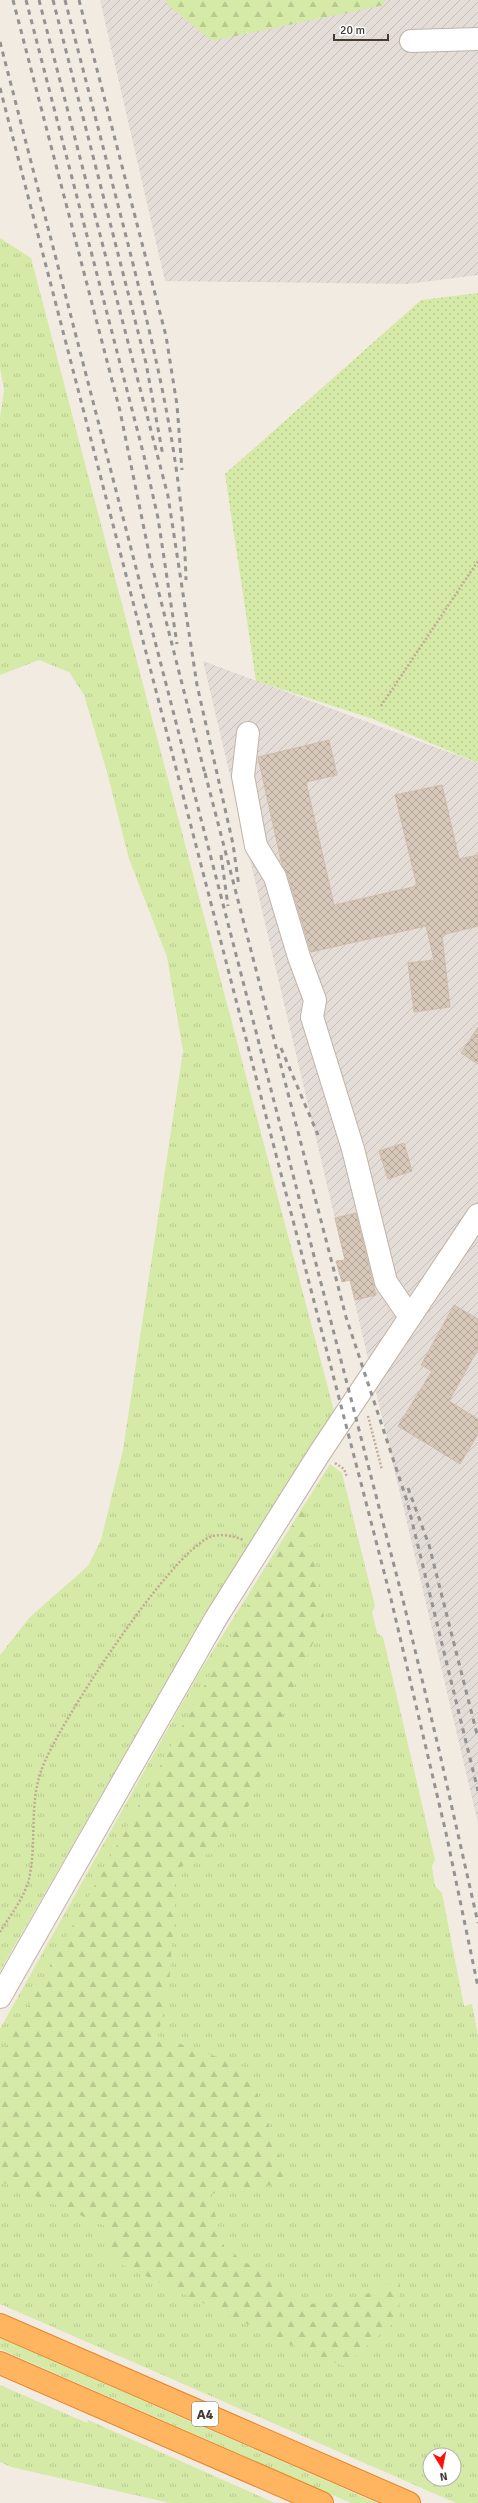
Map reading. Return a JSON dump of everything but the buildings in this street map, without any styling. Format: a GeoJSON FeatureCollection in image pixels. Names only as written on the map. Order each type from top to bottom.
{"type":"FeatureCollection","features":[{"type":"Feature","properties":{"kind":"highway","name":"A4"},"geometry":{"type":"LineString","coordinates":[[0,2325],[409,2503]]}},
{"type":"Feature","properties":{"kind":"highway","name":"A4"},"geometry":{"type":"LineString","coordinates":[[0,2363],[322,2503]]}},
{"type":"Feature","properties":{"kind":"street"},"geometry":{"type":"LineString","coordinates":[[411,41],[478,39]]}},
{"type":"Feature","properties":{"kind":"street"},"geometry":{"type":"LineString","coordinates":[[248,733],[243,776],[256,846],[275,877],[299,957],[315,1000],[312,1017],[353,1149],[386,1282],[410,1317]]}},
{"type":"Feature","properties":{"kind":"street"},"geometry":{"type":"LineString","coordinates":[[0,1998],[216,1618],[259,1549],[478,1215]]}},
{"type":"Feature","properties":{"kind":"path"},"geometry":{"type":"LineString","coordinates":[[381,706],[478,561]]}},
{"type":"Feature","properties":{"kind":"path"},"geometry":{"type":"LineString","coordinates":[[368,1414],[382,1470]]}},
{"type":"Feature","properties":{"kind":"path"},"geometry":{"type":"LineString","coordinates":[[0,1932],[28,1880],[32,1861],[34,1793],[41,1770],[56,1739],[127,1626],[193,1549],[210,1537],[223,1535],[237,1538],[259,1549]]}},
{"type":"Feature","properties":{"kind":"shaded area"},"geometry":{"type":"Polygon","coordinates":[[[100,0],[478,0],[478,275],[407,284],[165,281],[100,0]]]}},
{"type":"Feature","properties":{"kind":"shaded area"},"geometry":{"type":"Polygon","coordinates":[[[203,661],[478,763],[478,1823],[203,661]]]}},
{"type":"Feature","properties":{"kind":"green space"},"geometry":{"type":"Polygon","coordinates":[[[165,0],[385,0],[384,5],[212,41],[169,6],[165,0]]]}},
{"type":"Feature","properties":{"kind":"green space"},"geometry":{"type":"Polygon","coordinates":[[[0,238],[31,258],[334,1411],[215,1598],[0,1971],[0,1655],[30,1617],[88,1566],[101,1540],[123,1450],[183,1051],[167,957],[129,859],[107,772],[84,695],[69,672],[39,660],[0,675],[0,418],[4,390],[0,367],[0,238]]]}},
{"type":"Feature","properties":{"kind":"green space"},"geometry":{"type":"Polygon","coordinates":[[[478,293],[478,763],[373,719],[256,681],[225,474],[421,300],[478,293]]]}},
{"type":"Feature","properties":{"kind":"green space"},"geometry":{"type":"Polygon","coordinates":[[[330,1464],[342,1473],[375,1606],[372,1612],[377,1633],[383,1637],[435,1860],[432,1866],[435,1886],[442,1893],[464,2006],[472,2004],[478,2036],[478,2503],[456,2503],[0,2304],[0,2029],[199,1673],[330,1464]]]}},
{"type":"Feature","properties":{"kind":"green space"},"geometry":{"type":"Polygon","coordinates":[[[303,1506],[324,1617],[288,1702],[250,1804],[214,1851],[175,1870],[174,1922],[169,1984],[158,2036],[248,2068],[289,2182],[210,2194],[224,2248],[308,2304],[352,2301],[400,2278],[399,2318],[344,2366],[289,2344],[110,2259],[108,2227],[0,2181],[0,2058],[303,1506]]]}},
{"type":"Feature","properties":{"kind":"green space"},"geometry":{"type":"Polygon","coordinates":[[[0,2338],[377,2503],[351,2503],[0,2349],[0,2338]]]}},
{"type":"Feature","properties":{"kind":"green space"},"geometry":{"type":"Polygon","coordinates":[[[0,2385],[87,2423],[88,2420],[275,2503],[170,2503],[11,2467],[0,2462],[0,2385]]]}},
{"type":"Feature","properties":{"kind":"railway"},"geometry":{"type":"LineString","coordinates":[[13,0],[120,411],[150,558],[206,778]]}},
{"type":"Feature","properties":{"kind":"railway"},"geometry":{"type":"LineString","coordinates":[[26,0],[144,456],[158,518],[177,644]]}},
{"type":"Feature","properties":{"kind":"railway"},"geometry":{"type":"LineString","coordinates":[[39,0],[168,496],[197,685],[233,844],[239,887]]}},
{"type":"Feature","properties":{"kind":"railway"},"geometry":{"type":"LineString","coordinates":[[53,0],[146,363],[163,456]]}},
{"type":"Feature","properties":{"kind":"railway"},"geometry":{"type":"LineString","coordinates":[[65,0],[128,244],[158,369],[174,452],[180,495],[186,580]]}},
{"type":"Feature","properties":{"kind":"railway"},"geometry":{"type":"LineString","coordinates":[[79,0],[166,336],[177,405],[182,470]]}},
{"type":"Feature","properties":{"kind":"railway"},"geometry":{"type":"LineString","coordinates":[[0,42],[403,1600],[478,1923]]}},
{"type":"Feature","properties":{"kind":"railway"},"geometry":{"type":"LineString","coordinates":[[0,88],[391,1599],[446,1833],[478,1987]]}},
{"type":"Feature","properties":{"kind":"railway"},"geometry":{"type":"LineString","coordinates":[[205,773],[346,1317],[407,1501],[478,1791]]}},
{"type":"Feature","properties":{"kind":"railway"},"geometry":{"type":"LineString","coordinates":[[221,855],[228,906]]}},
{"type":"Feature","properties":{"kind":"railway"},"geometry":{"type":"LineString","coordinates":[[281,1048],[318,1135]]}},
{"type":"Feature","properties":{"kind":"railway"},"geometry":{"type":"LineString","coordinates":[[408,1488],[429,1545],[478,1738]]}}]}
